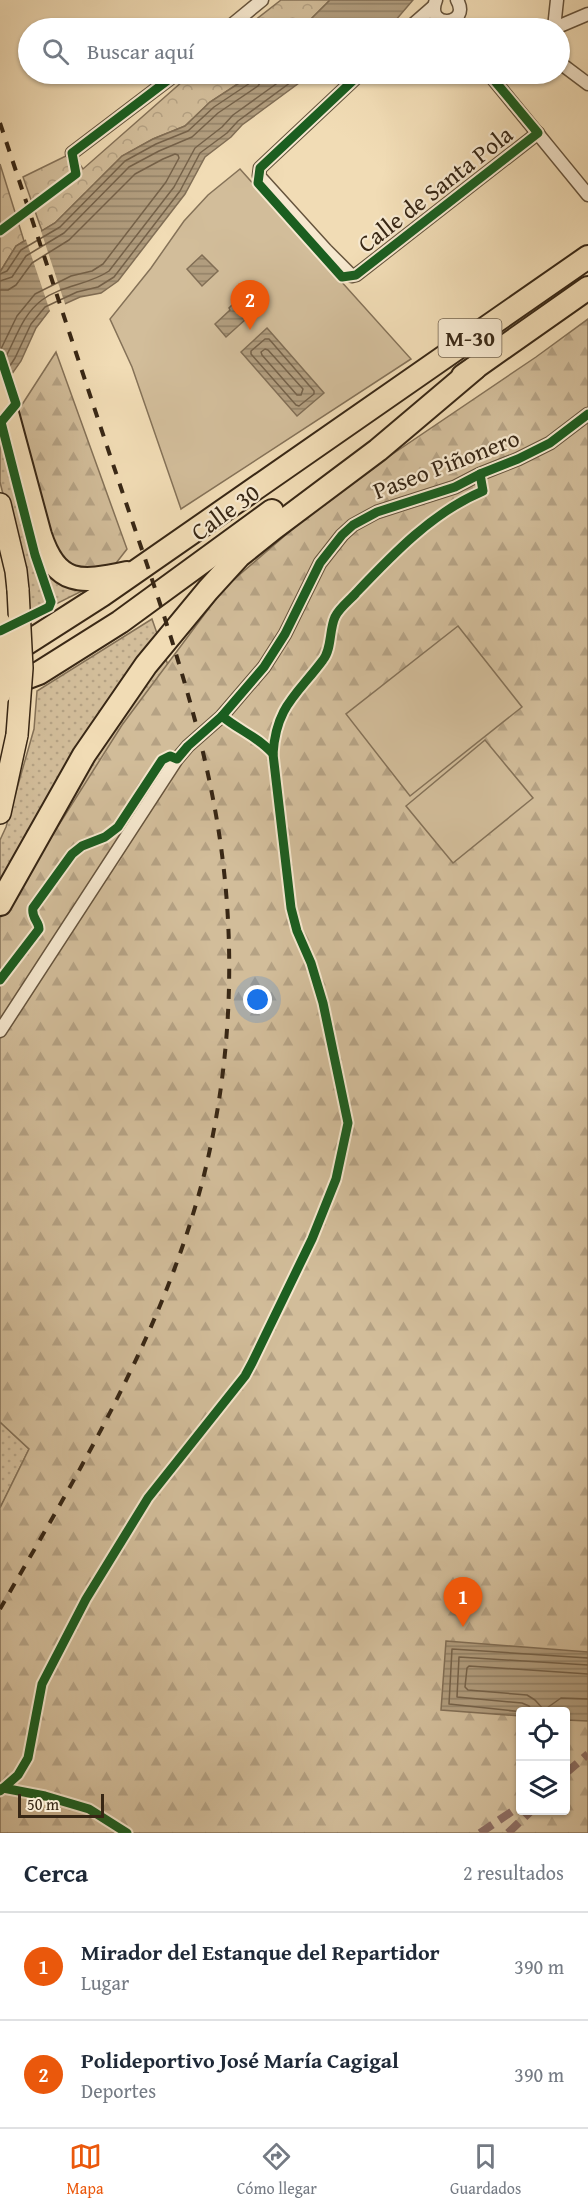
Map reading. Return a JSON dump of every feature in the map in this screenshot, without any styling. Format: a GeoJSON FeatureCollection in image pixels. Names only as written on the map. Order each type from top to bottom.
{"type":"FeatureCollection","features":[{"type":"Feature","properties":{"kind":"highway","name":"M-30"},"geometry":{"type":"LineString","coordinates":[[0,657],[27,643],[134,572],[587,257]]}},
{"type":"Feature","properties":{"kind":"highway","name":"M-30"},"geometry":{"type":"LineString","coordinates":[[475,368],[588,288]]}},
{"type":"Feature","properties":{"kind":"highway"},"geometry":{"type":"LineString","coordinates":[[0,903],[84,755],[146,665],[208,590],[239,556],[378,450],[475,368]]}},
{"type":"Feature","properties":{"kind":"highway","name":"Calle 30"},"geometry":{"type":"LineString","coordinates":[[0,688],[39,673],[120,622],[316,479],[475,368]]}},
{"type":"Feature","properties":{"kind":"highway"},"geometry":{"type":"LineString","coordinates":[[0,387],[48,556],[64,573],[75,578],[100,579],[134,572]]}},
{"type":"Feature","properties":{"kind":"highway"},"geometry":{"type":"LineString","coordinates":[[0,504],[16,571],[22,668],[17,735],[0,813]]}},
{"type":"Feature","properties":{"kind":"highway"},"geometry":{"type":"LineString","coordinates":[[0,623],[2,673],[0,694]]}},
{"type":"Feature","properties":{"kind":"highway"},"geometry":{"type":"LineString","coordinates":[[0,694],[39,673]]}},
{"type":"Feature","properties":{"kind":"street"},"geometry":{"type":"LineString","coordinates":[[240,18],[262,0]]}},
{"type":"Feature","properties":{"kind":"street"},"geometry":{"type":"LineString","coordinates":[[556,18],[557,0]]}},
{"type":"Feature","properties":{"kind":"street"},"geometry":{"type":"LineString","coordinates":[[456,18],[461,2]]}},
{"type":"Feature","properties":{"kind":"street"},"geometry":{"type":"LineString","coordinates":[[435,4],[434,14],[438,18]]}},
{"type":"Feature","properties":{"kind":"street"},"geometry":{"type":"LineString","coordinates":[[420,18],[435,4]]}},
{"type":"Feature","properties":{"kind":"street"},"geometry":{"type":"LineString","coordinates":[[570,22],[588,14]]}},
{"type":"Feature","properties":{"kind":"street"},"geometry":{"type":"LineString","coordinates":[[570,70],[588,84]]}},
{"type":"Feature","properties":{"kind":"street"},"geometry":{"type":"LineString","coordinates":[[72,153],[163,84]]}},
{"type":"Feature","properties":{"kind":"street","name":"Calle de Santa Pola"},"geometry":{"type":"LineString","coordinates":[[349,84],[260,168],[259,176],[349,274],[356,275],[538,133]]}},
{"type":"Feature","properties":{"kind":"street"},"geometry":{"type":"LineString","coordinates":[[497,84],[588,195]]}},
{"type":"Feature","properties":{"kind":"street","name":"Paseo Piñonero"},"geometry":{"type":"LineString","coordinates":[[0,1031],[177,759],[222,716],[264,667],[285,634],[320,562],[342,535],[376,512],[455,487],[532,452],[565,433],[588,414]]}},
{"type":"Feature","properties":{"kind":"green space"},"geometry":{"type":"Polygon","coordinates":[[[281,0],[330,0],[312,18],[258,18],[281,0]]]}},
{"type":"Feature","properties":{"kind":"green space"},"geometry":{"type":"Polygon","coordinates":[[[180,84],[238,84],[210,102],[185,126],[153,139],[122,156],[55,223],[42,231],[23,177],[72,153],[83,169],[180,84]]]}},
{"type":"Feature","properties":{"kind":"green space"},"geometry":{"type":"Polygon","coordinates":[[[0,164],[24,241],[16,246],[0,272],[0,164]]]}},
{"type":"Feature","properties":{"kind":"green space"},"geometry":{"type":"Polygon","coordinates":[[[240,169],[411,359],[181,509],[132,367],[110,319],[151,268],[184,221],[208,195],[240,169]]]}},
{"type":"Feature","properties":{"kind":"green space"},"geometry":{"type":"Polygon","coordinates":[[[588,319],[588,1833],[0,1833],[0,1508],[29,1449],[0,1422],[0,918],[122,725],[224,588],[332,495],[536,357],[588,319]]]}},
{"type":"Feature","properties":{"kind":"green space"},"geometry":{"type":"Polygon","coordinates":[[[56,352],[127,549],[113,567],[80,569],[60,555],[47,528],[16,414],[56,352]]]}},
{"type":"Feature","properties":{"kind":"green space"},"geometry":{"type":"Polygon","coordinates":[[[0,431],[26,542],[54,574],[86,589],[30,617],[21,567],[0,482],[0,431]]]}},
{"type":"Feature","properties":{"kind":"green space"},"geometry":{"type":"Polygon","coordinates":[[[152,619],[170,671],[0,920],[0,840],[6,827],[34,729],[37,691],[152,619]]]}},
{"type":"Feature","properties":{"kind":"green space"},"geometry":{"type":"Polygon","coordinates":[[[458,626],[522,707],[410,796],[346,714],[458,626]]]}},
{"type":"Feature","properties":{"kind":"green space"},"geometry":{"type":"Polygon","coordinates":[[[485,740],[533,798],[453,863],[406,806],[485,740]]]}},
{"type":"Feature","properties":{"kind":"green space"},"geometry":{"type":"Polygon","coordinates":[[[0,1422],[29,1449],[0,1508],[0,1422]]]}},
{"type":"Feature","properties":{"kind":"water"},"geometry":{"type":"Polygon","coordinates":[[[330,0],[413,0],[398,18],[312,18],[330,0]]]}},
{"type":"Feature","properties":{"kind":"water"},"geometry":{"type":"Polygon","coordinates":[[[238,84],[298,84],[242,125],[231,137],[205,157],[185,194],[118,281],[101,293],[80,297],[49,311],[36,328],[21,361],[0,391],[0,272],[16,246],[55,223],[122,156],[153,139],[185,126],[210,102],[238,84]]]}},
{"type":"Feature","properties":{"kind":"water"},"geometry":{"type":"Polygon","coordinates":[[[202,255],[218,271],[202,286],[187,269],[202,255]]]}},
{"type":"Feature","properties":{"kind":"water"},"geometry":{"type":"Polygon","coordinates":[[[233,304],[246,319],[226,337],[215,324],[233,304]]]}},
{"type":"Feature","properties":{"kind":"water"},"geometry":{"type":"Polygon","coordinates":[[[267,328],[324,393],[297,416],[241,352],[267,328]]]}},
{"type":"Feature","properties":{"kind":"water"},"geometry":{"type":"Polygon","coordinates":[[[446,1641],[588,1652],[588,1721],[570,1720],[570,1707],[516,1707],[516,1716],[441,1710],[446,1641]]]}},
{"type":"Feature","properties":{"kind":"pier"},"geometry":{"type":"Polygon","coordinates":[[[40,228],[66,307],[51,314],[25,237],[40,228]]]}},
{"type":"Feature","properties":{"kind":"railway"},"geometry":{"type":"LineString","coordinates":[[0,123],[161,606],[198,730],[208,772],[223,860],[229,950],[229,996],[221,1086],[204,1175],[187,1233],[143,1345],[117,1399],[0,1609]]}},
{"type":"Feature","properties":{"kind":"marked path"},"geometry":{"type":"LineString","coordinates":[[570,1770],[588,1754]]}},
{"type":"Feature","properties":{"kind":"marked path"},"geometry":{"type":"LineString","coordinates":[[480,1833],[516,1809]]}},
{"type":"Feature","properties":{"kind":"marked path"},"geometry":{"type":"LineString","coordinates":[[508,1833],[527,1815]]}},
{"type":"Feature","properties":{"kind":"cycle path"},"geometry":{"type":"LineString","coordinates":[[0,231],[76,174],[72,153],[163,84]]}},
{"type":"Feature","properties":{"kind":"cycle path"},"geometry":{"type":"LineString","coordinates":[[349,84],[260,168],[258,183],[342,277],[356,275],[538,133],[497,84]]}},
{"type":"Feature","properties":{"kind":"cycle path"},"geometry":{"type":"LineString","coordinates":[[0,355],[16,404],[1,422],[35,555],[51,602],[49,607],[0,631]]}},
{"type":"Feature","properties":{"kind":"cycle path"},"geometry":{"type":"LineString","coordinates":[[0,980],[39,929],[33,908],[72,854],[82,846],[105,837],[118,827],[162,760],[170,756],[177,759],[222,716],[264,667],[285,634],[320,563],[342,535],[353,525],[377,512],[455,487],[518,459],[550,443],[588,414]]}},
{"type":"Feature","properties":{"kind":"cycle path"},"geometry":{"type":"LineString","coordinates":[[273,754],[278,724],[283,712],[326,656],[333,622],[339,610],[415,535],[447,510],[483,491],[480,474]]}},
{"type":"Feature","properties":{"kind":"cycle path"},"geometry":{"type":"LineString","coordinates":[[0,1791],[18,1775],[28,1758],[42,1684],[86,1599],[148,1498],[245,1376],[252,1363],[312,1239],[336,1179],[348,1123],[323,1003],[291,908],[273,754],[222,716]]}},
{"type":"Feature","properties":{"kind":"cycle path"},"geometry":{"type":"LineString","coordinates":[[3,1788],[45,1796],[89,1809],[127,1833]]}},
{"type":"Feature","properties":{"kind":"place","name":"Polideportivo José María Cagigal"},"geometry":{"type":"Point","coordinates":[250,330]}},
{"type":"Feature","properties":{"kind":"place","name":"Mirador del Estanque del Repartidor"},"geometry":{"type":"Point","coordinates":[463,1627]}}]}
